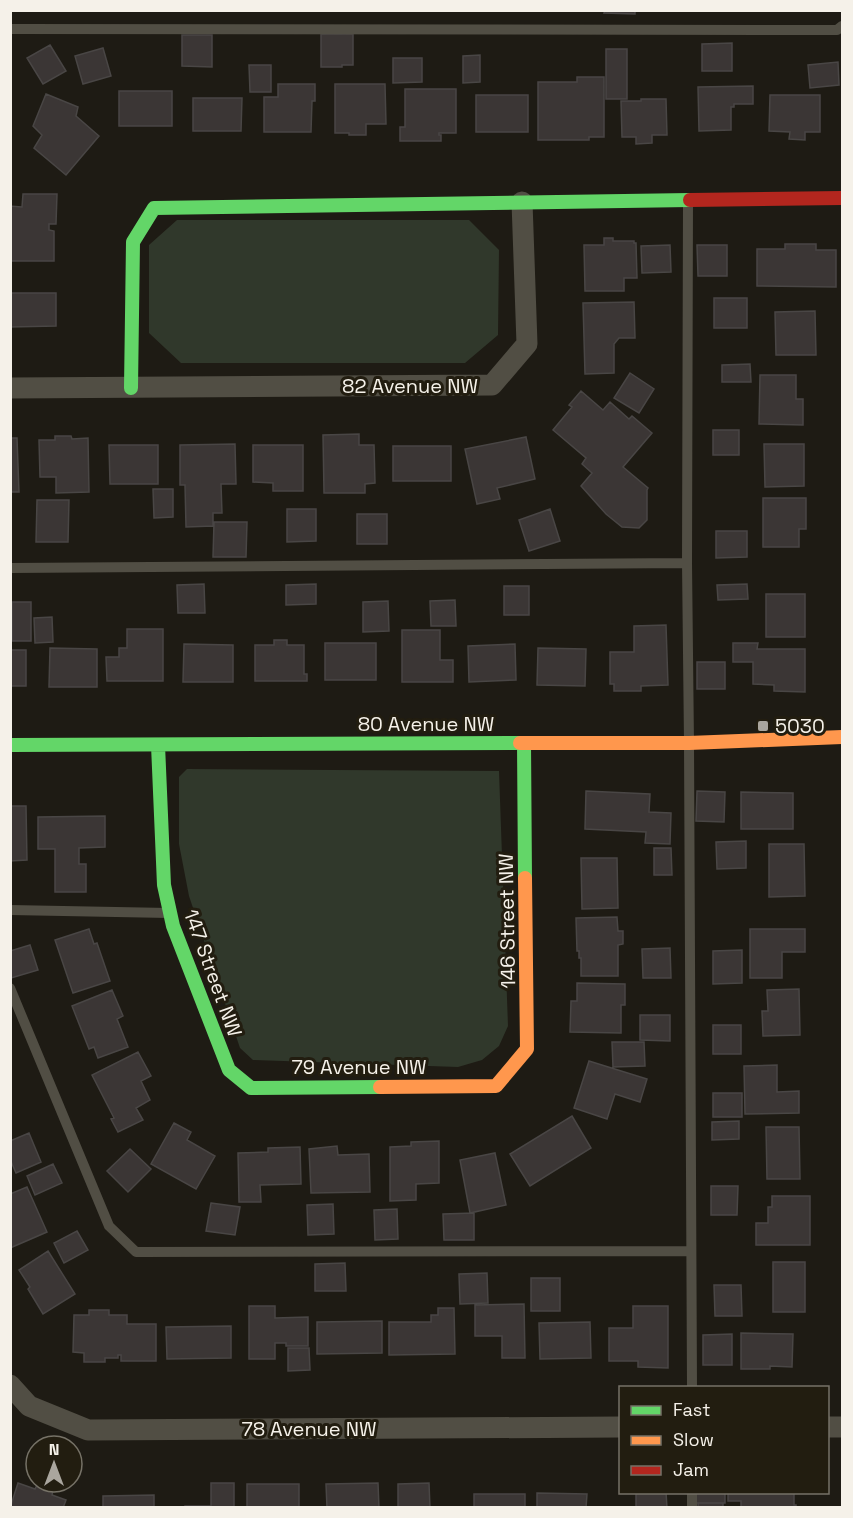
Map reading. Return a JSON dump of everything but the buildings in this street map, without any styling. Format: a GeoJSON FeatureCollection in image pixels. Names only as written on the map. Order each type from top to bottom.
{"type":"FeatureCollection","features":[{"type":"Feature","properties":{"kind":"street"},"geometry":{"type":"LineString","coordinates":[[131,388],[133,242],[154,208],[843,198]]}},
{"type":"Feature","properties":{"kind":"street","name":"82 Avenue NW"},"geometry":{"type":"LineString","coordinates":[[10,388],[492,385],[527,344],[522,202]]}},
{"type":"Feature","properties":{"kind":"street","name":"80 Avenue NW"},"geometry":{"type":"LineString","coordinates":[[10,745],[689,743],[843,737]]}},
{"type":"Feature","properties":{"kind":"street","name":"146 Street NW"},"geometry":{"type":"LineString","coordinates":[[496,1086],[527,1049],[524,743]]}},
{"type":"Feature","properties":{"kind":"street","name":"147 Street NW"},"geometry":{"type":"LineString","coordinates":[[158,745],[164,885],[172,926],[229,1070]]}},
{"type":"Feature","properties":{"kind":"street","name":"79 Avenue NW"},"geometry":{"type":"LineString","coordinates":[[229,1070],[251,1088],[496,1086]]}},
{"type":"Feature","properties":{"kind":"street","name":"78 Avenue NW"},"geometry":{"type":"LineString","coordinates":[[10,1385],[29,1406],[88,1430],[619,1427]]}},
{"type":"Feature","properties":{"kind":"lane"},"geometry":{"type":"LineString","coordinates":[[10,29],[837,30],[843,26]]}},
{"type":"Feature","properties":{"kind":"lane"},"geometry":{"type":"LineString","coordinates":[[688,200],[687,563],[692,1386]]}},
{"type":"Feature","properties":{"kind":"lane"},"geometry":{"type":"LineString","coordinates":[[10,568],[687,563]]}},
{"type":"Feature","properties":{"kind":"lane"},"geometry":{"type":"LineString","coordinates":[[10,910],[170,914]]}},
{"type":"Feature","properties":{"kind":"lane"},"geometry":{"type":"LineString","coordinates":[[10,988],[109,1226],[136,1252],[691,1251]]}},
{"type":"Feature","properties":{"kind":"green space"},"geometry":{"type":"Polygon","coordinates":[[[177,220],[469,220],[499,250],[498,335],[465,363],[181,363],[149,333],[149,245],[177,220]]]}},
{"type":"Feature","properties":{"kind":"green space"},"geometry":{"type":"Polygon","coordinates":[[[187,769],[499,771],[508,1026],[499,1046],[482,1060],[458,1067],[253,1060],[240,1048],[189,896],[179,844],[179,777],[187,769]]]}},
{"type":"Feature","properties":{"kind":"traffic: fast"},"geometry":{"type":"LineString","coordinates":[[131,388],[133,242],[154,208],[690,200]]}},
{"type":"Feature","properties":{"kind":"traffic: fast"},"geometry":{"type":"LineString","coordinates":[[10,745],[520,743]]}},
{"type":"Feature","properties":{"kind":"traffic: fast"},"geometry":{"type":"LineString","coordinates":[[524,743],[525,878]]}},
{"type":"Feature","properties":{"kind":"traffic: fast"},"geometry":{"type":"LineString","coordinates":[[158,745],[164,885],[173,926],[229,1070],[251,1088],[380,1087]]}},
{"type":"Feature","properties":{"kind":"traffic: slow"},"geometry":{"type":"LineString","coordinates":[[520,743],[689,743],[842,737]]}},
{"type":"Feature","properties":{"kind":"traffic: slow"},"geometry":{"type":"LineString","coordinates":[[380,1087],[496,1086],[527,1049],[525,878]]}},
{"type":"Feature","properties":{"kind":"traffic: jam"},"geometry":{"type":"LineString","coordinates":[[690,200],[842,198]]}},
{"type":"Feature","properties":{"kind":"place","name":"5030"},"geometry":{"type":"Point","coordinates":[763,726]}}]}
